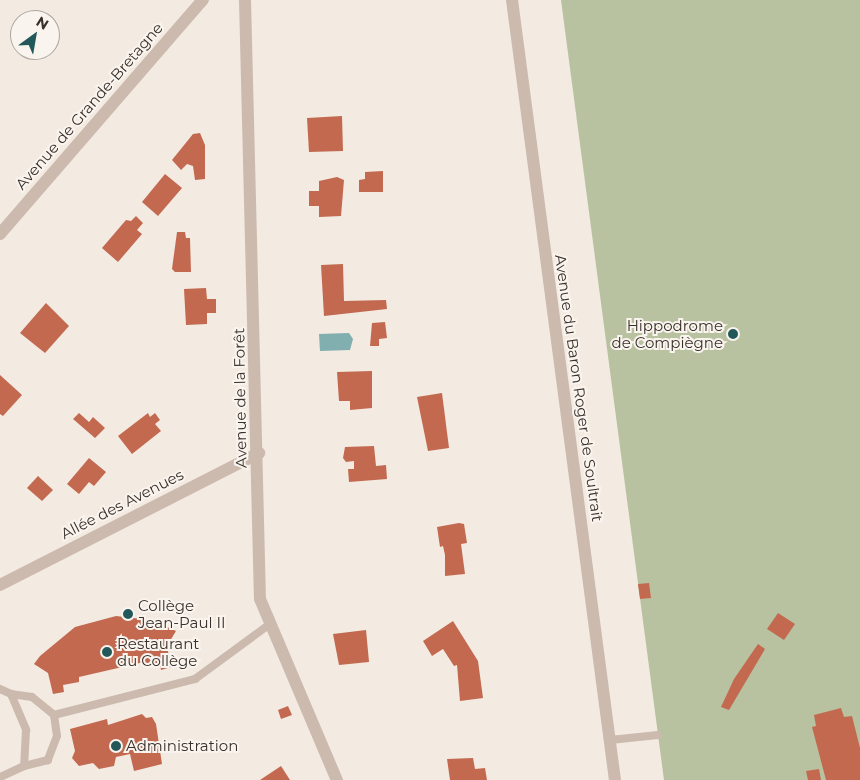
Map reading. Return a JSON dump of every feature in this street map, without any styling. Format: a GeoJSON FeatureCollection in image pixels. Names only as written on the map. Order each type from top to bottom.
{"type":"FeatureCollection","features":[{"type":"Feature","properties":{"kind":"street","name":"Avenue de Grande-Bretagne"},"geometry":{"type":"LineString","coordinates":[[0,234],[203,0]]}},
{"type":"Feature","properties":{"kind":"street","name":"Avenue de la Forêt"},"geometry":{"type":"LineString","coordinates":[[245,0],[258,453],[260,599],[337,780]]}},
{"type":"Feature","properties":{"kind":"street","name":"Avenue du Baron Roger de Soultrait"},"geometry":{"type":"LineString","coordinates":[[512,0],[615,780]]}},
{"type":"Feature","properties":{"kind":"street","name":"Allée des Avenues"},"geometry":{"type":"LineString","coordinates":[[0,585],[258,453]]}},
{"type":"Feature","properties":{"kind":"lane"},"geometry":{"type":"LineString","coordinates":[[54,715],[194,679],[270,624]]}},
{"type":"Feature","properties":{"kind":"lane"},"geometry":{"type":"LineString","coordinates":[[0,689],[11,694],[32,697],[54,715],[57,736],[48,760],[24,766],[0,778]]}},
{"type":"Feature","properties":{"kind":"lane"},"geometry":{"type":"LineString","coordinates":[[11,694],[26,730],[24,766]]}},
{"type":"Feature","properties":{"kind":"lane"},"geometry":{"type":"LineString","coordinates":[[610,740],[658,735]]}},
{"type":"Feature","properties":{"kind":"green space","name":"Hippodrome de Compiègne"},"geometry":{"type":"Polygon","coordinates":[[[561,0],[860,0],[860,780],[664,780],[561,0]]]}},
{"type":"Feature","properties":{"kind":"water"},"geometry":{"type":"Polygon","coordinates":[[[349,333],[353,339],[350,350],[320,351],[319,334],[349,333]]]}},
{"type":"Feature","properties":{"kind":"building"},"geometry":{"type":"Polygon","coordinates":[[[342,116],[343,151],[309,152],[307,118],[342,116]]]}},
{"type":"Feature","properties":{"kind":"building"},"geometry":{"type":"Polygon","coordinates":[[[200,133],[205,145],[205,179],[195,180],[193,166],[187,164],[181,170],[172,160],[193,134],[200,133]]]}},
{"type":"Feature","properties":{"kind":"building"},"geometry":{"type":"Polygon","coordinates":[[[383,171],[383,192],[359,192],[359,180],[365,179],[365,172],[383,171]]]}},
{"type":"Feature","properties":{"kind":"building"},"geometry":{"type":"Polygon","coordinates":[[[165,174],[182,188],[158,216],[142,202],[165,174]]]}},
{"type":"Feature","properties":{"kind":"building"},"geometry":{"type":"Polygon","coordinates":[[[337,177],[344,180],[341,216],[319,217],[319,206],[309,206],[309,191],[319,191],[319,181],[337,177]]]}},
{"type":"Feature","properties":{"kind":"building"},"geometry":{"type":"Polygon","coordinates":[[[136,216],[143,223],[137,230],[142,234],[118,262],[102,248],[126,220],[131,221],[136,216]]]}},
{"type":"Feature","properties":{"kind":"building"},"geometry":{"type":"Polygon","coordinates":[[[177,232],[185,232],[186,238],[190,238],[191,272],[175,272],[172,269],[177,232]]]}},
{"type":"Feature","properties":{"kind":"building"},"geometry":{"type":"Polygon","coordinates":[[[343,264],[344,301],[386,300],[387,309],[324,316],[321,265],[343,264]]]}},
{"type":"Feature","properties":{"kind":"building"},"geometry":{"type":"Polygon","coordinates":[[[206,288],[207,299],[216,299],[216,313],[207,313],[207,324],[186,325],[184,289],[206,288]]]}},
{"type":"Feature","properties":{"kind":"building"},"geometry":{"type":"Polygon","coordinates":[[[46,303],[69,326],[45,353],[20,333],[46,303]]]}},
{"type":"Feature","properties":{"kind":"building"},"geometry":{"type":"Polygon","coordinates":[[[385,322],[387,338],[379,339],[379,346],[370,346],[372,323],[385,322]]]}},
{"type":"Feature","properties":{"kind":"building"},"geometry":{"type":"Polygon","coordinates":[[[372,371],[372,408],[350,410],[350,401],[339,401],[337,372],[372,371]]]}},
{"type":"Feature","properties":{"kind":"building"},"geometry":{"type":"Polygon","coordinates":[[[0,375],[22,395],[3,416],[0,414],[0,375]]]}},
{"type":"Feature","properties":{"kind":"building"},"geometry":{"type":"Polygon","coordinates":[[[442,393],[449,448],[428,451],[417,397],[442,393]]]}},
{"type":"Feature","properties":{"kind":"building"},"geometry":{"type":"Polygon","coordinates":[[[79,413],[89,422],[93,417],[105,428],[95,438],[73,419],[79,413]]]}},
{"type":"Feature","properties":{"kind":"building"},"geometry":{"type":"Polygon","coordinates":[[[148,413],[150,417],[155,413],[160,420],[155,424],[161,431],[132,454],[118,436],[148,413]]]}},
{"type":"Feature","properties":{"kind":"building"},"geometry":{"type":"Polygon","coordinates":[[[374,446],[376,466],[386,465],[387,479],[349,482],[348,469],[354,469],[354,461],[346,462],[343,458],[345,447],[374,446]]]}},
{"type":"Feature","properties":{"kind":"building"},"geometry":{"type":"Polygon","coordinates":[[[89,458],[106,472],[94,486],[89,482],[79,494],[67,484],[89,458]]]}},
{"type":"Feature","properties":{"kind":"building"},"geometry":{"type":"Polygon","coordinates":[[[38,476],[53,490],[42,501],[27,488],[38,476]]]}},
{"type":"Feature","properties":{"kind":"building"},"geometry":{"type":"Polygon","coordinates":[[[459,523],[464,524],[467,543],[461,544],[465,574],[445,576],[445,555],[443,546],[440,547],[437,527],[459,523]]]}},
{"type":"Feature","properties":{"kind":"building"},"geometry":{"type":"Polygon","coordinates":[[[649,583],[651,598],[640,599],[638,584],[649,583]]]}},
{"type":"Feature","properties":{"kind":"building"},"geometry":{"type":"Polygon","coordinates":[[[778,613],[795,624],[784,640],[767,629],[778,613]]]}},
{"type":"Feature","properties":{"kind":"building","name":"Restaurant du Collège"},"geometry":{"type":"Polygon","coordinates":[[[116,616],[151,620],[176,631],[167,646],[171,667],[161,670],[160,664],[145,667],[144,662],[79,677],[79,682],[63,685],[64,692],[53,694],[48,673],[34,664],[40,656],[75,627],[116,616]]]}},
{"type":"Feature","properties":{"kind":"building"},"geometry":{"type":"Polygon","coordinates":[[[453,621],[478,661],[483,698],[460,701],[457,665],[454,666],[443,649],[432,656],[423,641],[453,621]]]}},
{"type":"Feature","properties":{"kind":"building"},"geometry":{"type":"Polygon","coordinates":[[[366,630],[369,662],[339,665],[333,634],[366,630]]]}},
{"type":"Feature","properties":{"kind":"building"},"geometry":{"type":"Polygon","coordinates":[[[758,644],[765,649],[729,710],[721,707],[734,679],[758,644]]]}},
{"type":"Feature","properties":{"kind":"building"},"geometry":{"type":"Polygon","coordinates":[[[288,706],[292,715],[281,719],[278,710],[288,706]]]}},
{"type":"Feature","properties":{"kind":"building"},"geometry":{"type":"Polygon","coordinates":[[[841,708],[844,717],[852,716],[860,748],[860,780],[826,780],[812,727],[816,726],[814,715],[841,708]]]}},
{"type":"Feature","properties":{"kind":"building","name":"Administration"},"geometry":{"type":"Polygon","coordinates":[[[142,714],[146,718],[152,717],[156,724],[162,764],[134,771],[130,754],[116,757],[114,766],[99,769],[93,763],[79,766],[72,758],[75,751],[70,729],[107,719],[108,725],[142,714]]]}},
{"type":"Feature","properties":{"kind":"building"},"geometry":{"type":"Polygon","coordinates":[[[473,758],[475,769],[485,768],[487,780],[450,780],[447,759],[473,758]]]}},
{"type":"Feature","properties":{"kind":"building"},"geometry":{"type":"Polygon","coordinates":[[[281,766],[290,780],[260,780],[281,766]]]}},
{"type":"Feature","properties":{"kind":"building"},"geometry":{"type":"Polygon","coordinates":[[[819,769],[821,780],[808,780],[806,771],[819,769]]]}},
{"type":"Feature","properties":{"kind":"place","name":"Hippodrome de Compiègne"},"geometry":{"type":"Point","coordinates":[733,334]}},
{"type":"Feature","properties":{"kind":"place","name":"Collège Jean-Paul II"},"geometry":{"type":"Point","coordinates":[128,614]}},
{"type":"Feature","properties":{"kind":"place","name":"Restaurant du Collège"},"geometry":{"type":"Point","coordinates":[107,652]}},
{"type":"Feature","properties":{"kind":"place","name":"Administration"},"geometry":{"type":"Point","coordinates":[116,746]}}]}
